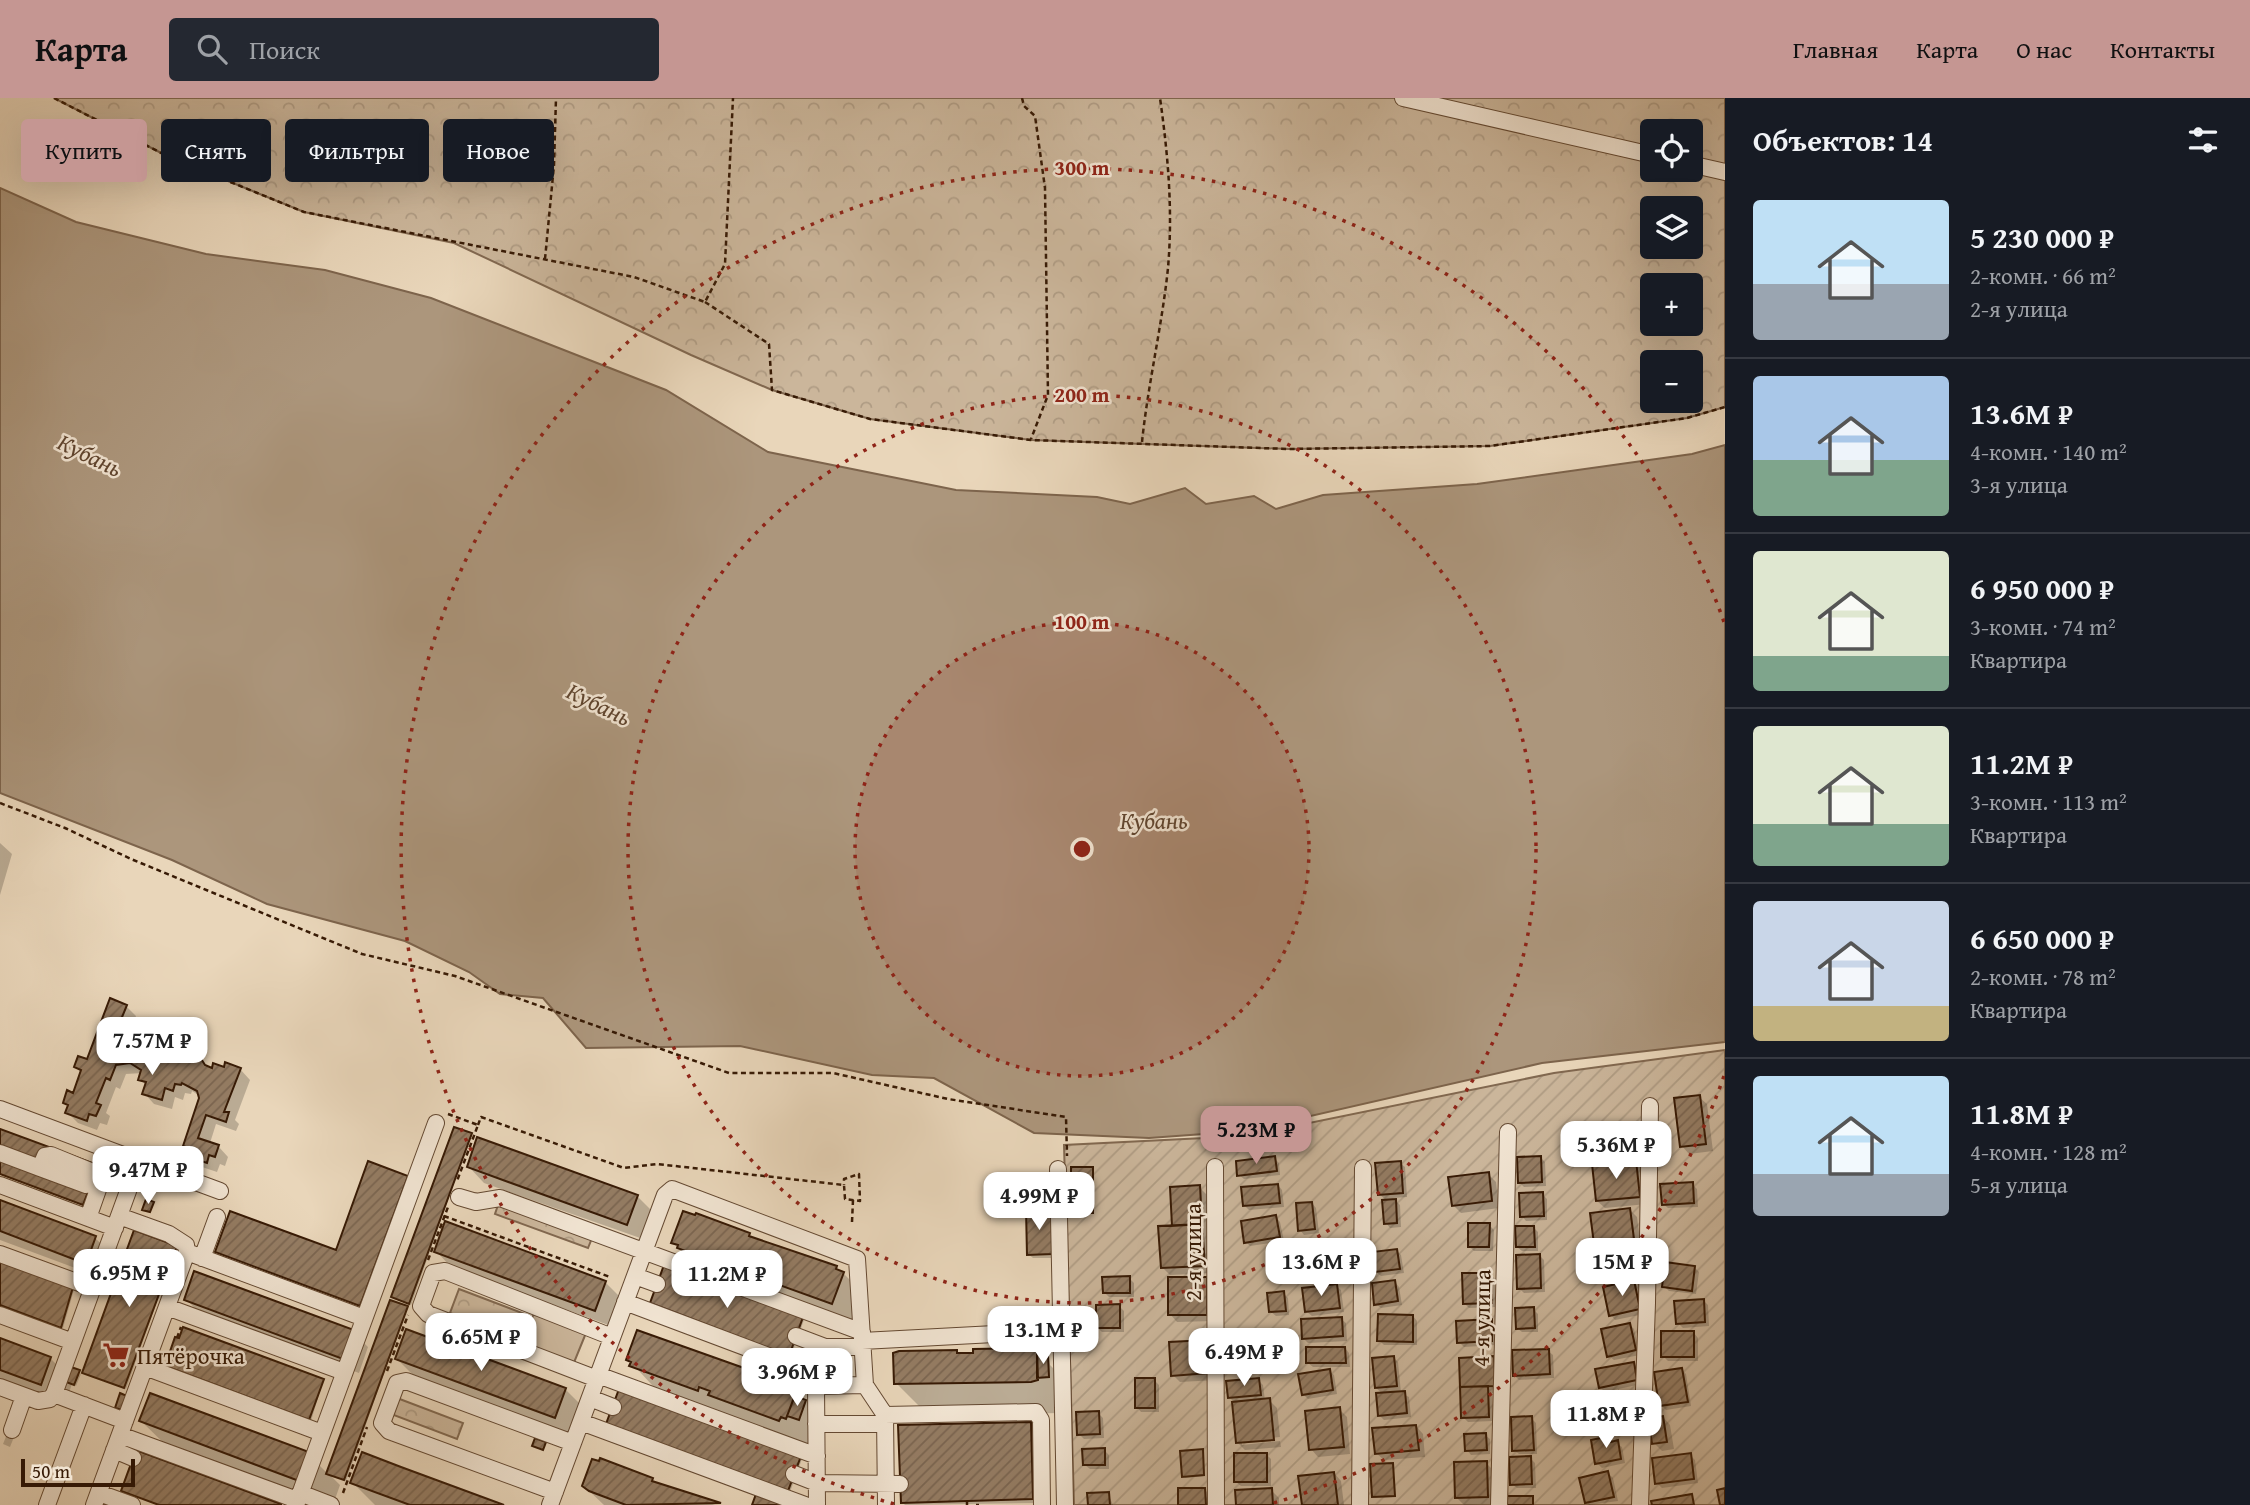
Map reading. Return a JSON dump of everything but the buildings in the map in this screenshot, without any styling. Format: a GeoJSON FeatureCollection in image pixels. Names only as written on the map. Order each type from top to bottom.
{"type":"FeatureCollection","features":[{"type":"Feature","properties":{"kind":"street"},"geometry":{"type":"LineString","coordinates":[[1403,98],[1640,152]]}},
{"type":"Feature","properties":{"kind":"street"},"geometry":{"type":"LineString","coordinates":[[1703,167],[1725,172]]}},
{"type":"Feature","properties":{"kind":"street"},"geometry":{"type":"LineString","coordinates":[[1640,1505],[1650,1106]]}},
{"type":"Feature","properties":{"kind":"street"},"geometry":{"type":"LineString","coordinates":[[0,1110],[220,1191]]}},
{"type":"Feature","properties":{"kind":"street"},"geometry":{"type":"LineString","coordinates":[[298,1500],[436,1123]]}},
{"type":"Feature","properties":{"kind":"street","name":"4-я улица"},"geometry":{"type":"LineString","coordinates":[[1499,1505],[1508,1132]]}},
{"type":"Feature","properties":{"kind":"street"},"geometry":{"type":"LineString","coordinates":[[0,1153],[86,1185]]}},
{"type":"Feature","properties":{"kind":"street"},"geometry":{"type":"LineString","coordinates":[[40,1168],[48,1155],[100,1175],[101,1181],[88,1218]]}},
{"type":"Feature","properties":{"kind":"street"},"geometry":{"type":"LineString","coordinates":[[0,1387],[44,1402],[54,1394],[139,1161]]}},
{"type":"Feature","properties":{"kind":"street"},"geometry":{"type":"LineString","coordinates":[[1063,1163],[1065,1505]]}},
{"type":"Feature","properties":{"kind":"street","name":"2-я улица"},"geometry":{"type":"LineString","coordinates":[[1215,1167],[1216,1505]]}},
{"type":"Feature","properties":{"kind":"street"},"geometry":{"type":"LineString","coordinates":[[1360,1505],[1363,1168]]}},
{"type":"Feature","properties":{"kind":"street"},"geometry":{"type":"LineString","coordinates":[[0,1185],[73,1207],[88,1218],[169,1234],[186,1245],[194,1255],[364,1318]]}},
{"type":"Feature","properties":{"kind":"street"},"geometry":{"type":"LineString","coordinates":[[573,1443],[405,1381],[397,1383],[383,1417],[384,1428],[554,1501],[667,1191],[687,1194],[857,1259],[864,1385],[885,1420],[892,1445],[893,1484],[886,1505]]}},
{"type":"Feature","properties":{"kind":"street"},"geometry":{"type":"LineString","coordinates":[[458,1197],[476,1202],[496,1197],[644,1250],[862,1340]]}},
{"type":"Feature","properties":{"kind":"street"},"geometry":{"type":"LineString","coordinates":[[128,1500],[97,1499],[167,1307],[194,1255],[215,1233]]}},
{"type":"Feature","properties":{"kind":"street"},"geometry":{"type":"LineString","coordinates":[[0,1254],[93,1288]]}},
{"type":"Feature","properties":{"kind":"street"},"geometry":{"type":"LineString","coordinates":[[612,1337],[444,1271],[433,1273],[421,1299],[421,1306],[428,1314],[817,1456]]}},
{"type":"Feature","properties":{"kind":"street"},"geometry":{"type":"LineString","coordinates":[[635,1276],[657,1284]]}},
{"type":"Feature","properties":{"kind":"street"},"geometry":{"type":"LineString","coordinates":[[625,1302],[811,1372],[816,1386],[817,1505]]}},
{"type":"Feature","properties":{"kind":"street"},"geometry":{"type":"LineString","coordinates":[[167,1307],[344,1373]]}},
{"type":"Feature","properties":{"kind":"street"},"geometry":{"type":"LineString","coordinates":[[0,1315],[51,1329],[73,1342]]}},
{"type":"Feature","properties":{"kind":"street"},"geometry":{"type":"LineString","coordinates":[[796,1336],[825,1347],[862,1340],[1051,1331]]}},
{"type":"Feature","properties":{"kind":"street"},"geometry":{"type":"LineString","coordinates":[[145,1367],[169,1372],[322,1433]]}},
{"type":"Feature","properties":{"kind":"street"},"geometry":{"type":"LineString","coordinates":[[816,1386],[864,1385]]}},
{"type":"Feature","properties":{"kind":"street"},"geometry":{"type":"LineString","coordinates":[[54,1394],[84,1405],[120,1435],[134,1458]]}},
{"type":"Feature","properties":{"kind":"street"},"geometry":{"type":"LineString","coordinates":[[12,1430],[24,1396]]}},
{"type":"Feature","properties":{"kind":"street"},"geometry":{"type":"LineString","coordinates":[[590,1398],[612,1407]]}},
{"type":"Feature","properties":{"kind":"street"},"geometry":{"type":"LineString","coordinates":[[47,1505],[84,1405]]}},
{"type":"Feature","properties":{"kind":"street"},"geometry":{"type":"LineString","coordinates":[[816,1424],[1036,1412],[1041,1420],[1042,1505]]}},
{"type":"Feature","properties":{"kind":"street"},"geometry":{"type":"LineString","coordinates":[[581,1422],[805,1505]]}},
{"type":"Feature","properties":{"kind":"street"},"geometry":{"type":"LineString","coordinates":[[120,1435],[298,1500],[331,1505]]}},
{"type":"Feature","properties":{"kind":"street"},"geometry":{"type":"LineString","coordinates":[[794,1474],[817,1483],[893,1484]]}},
{"type":"Feature","properties":{"kind":"path"},"geometry":{"type":"LineString","coordinates":[[54,98],[169,157],[304,212],[634,277],[705,302],[769,344],[772,390],[870,419],[1031,440],[1289,449],[1490,446],[1687,418],[1725,407]]}},
{"type":"Feature","properties":{"kind":"path"},"geometry":{"type":"LineString","coordinates":[[545,260],[554,165],[556,98]]}},
{"type":"Feature","properties":{"kind":"path"},"geometry":{"type":"LineString","coordinates":[[705,302],[719,282],[725,264],[733,98]]}},
{"type":"Feature","properties":{"kind":"path"},"geometry":{"type":"LineString","coordinates":[[1022,98],[1024,106],[1035,116],[1045,188],[1048,395],[1031,440]]}},
{"type":"Feature","properties":{"kind":"path"},"geometry":{"type":"LineString","coordinates":[[1142,443],[1148,384],[1168,268],[1171,176],[1160,98]]}},
{"type":"Feature","properties":{"kind":"path"},"geometry":{"type":"LineString","coordinates":[[0,803],[362,954],[456,976],[729,1073],[833,1073],[948,1098],[1066,1117],[1063,1163]]}},
{"type":"Feature","properties":{"kind":"path"},"geometry":{"type":"LineString","coordinates":[[478,1125],[481,1117],[624,1168],[657,1164],[844,1185]]}},
{"type":"Feature","properties":{"kind":"path"},"geometry":{"type":"LineString","coordinates":[[859,1174],[860,1201],[845,1199],[844,1185],[844,1179],[859,1174]]}},
{"type":"Feature","properties":{"kind":"path"},"geometry":{"type":"LineString","coordinates":[[852,1222],[853,1200]]}},
{"type":"Feature","properties":{"kind":"path"},"geometry":{"type":"LineString","coordinates":[[444,1216],[610,1278]]}},
{"type":"Feature","properties":{"kind":"path"},"geometry":{"type":"LineString","coordinates":[[177,1338],[181,1326]]}},
{"type":"Feature","properties":{"kind":"green space"},"geometry":{"type":"Polygon","coordinates":[[[54,98],[1725,98],[1725,407],[1687,418],[1490,446],[1289,449],[1031,440],[870,419],[772,390],[691,355],[454,243],[304,212],[230,182],[271,182],[271,119],[161,119],[161,153],[147,146],[147,119],[95,119],[54,98]]]}},
{"type":"Feature","properties":{"kind":"green space"},"geometry":{"type":"Polygon","coordinates":[[[1725,1050],[1725,1505],[1074,1505],[1064,1145],[1245,1136],[1554,1073],[1725,1050]]]}},
{"type":"Feature","properties":{"kind":"green space"},"geometry":{"type":"Polygon","coordinates":[[[498,1205],[592,1238],[588,1248],[495,1214],[498,1205]]]}},
{"type":"Feature","properties":{"kind":"green space"},"geometry":{"type":"Polygon","coordinates":[[[459,1289],[530,1316],[521,1341],[450,1313],[459,1289]]]}},
{"type":"Feature","properties":{"kind":"green space"},"geometry":{"type":"Polygon","coordinates":[[[534,1313],[586,1333],[573,1365],[522,1345],[534,1313]]]}},
{"type":"Feature","properties":{"kind":"green space"},"geometry":{"type":"Polygon","coordinates":[[[397,1398],[463,1423],[457,1439],[391,1414],[397,1398]]]}},
{"type":"Feature","properties":{"kind":"water","name":"Кубань"},"geometry":{"type":"Polygon","coordinates":[[[0,188],[76,222],[206,254],[325,270],[431,298],[666,390],[768,452],[956,490],[1097,497],[1130,504],[1185,488],[1206,504],[1254,496],[1276,509],[1323,495],[1477,484],[1692,454],[1725,445],[1725,1042],[1542,1063],[1245,1131],[1149,1138],[1034,1133],[934,1078],[872,1075],[740,1046],[586,1048],[543,998],[500,994],[469,972],[405,941],[267,904],[172,860],[0,793],[0,188]]]}},
{"type":"Feature","properties":{"kind":"place","name":"Пятёрочка"},"geometry":{"type":"Point","coordinates":[116,1355]}}]}
